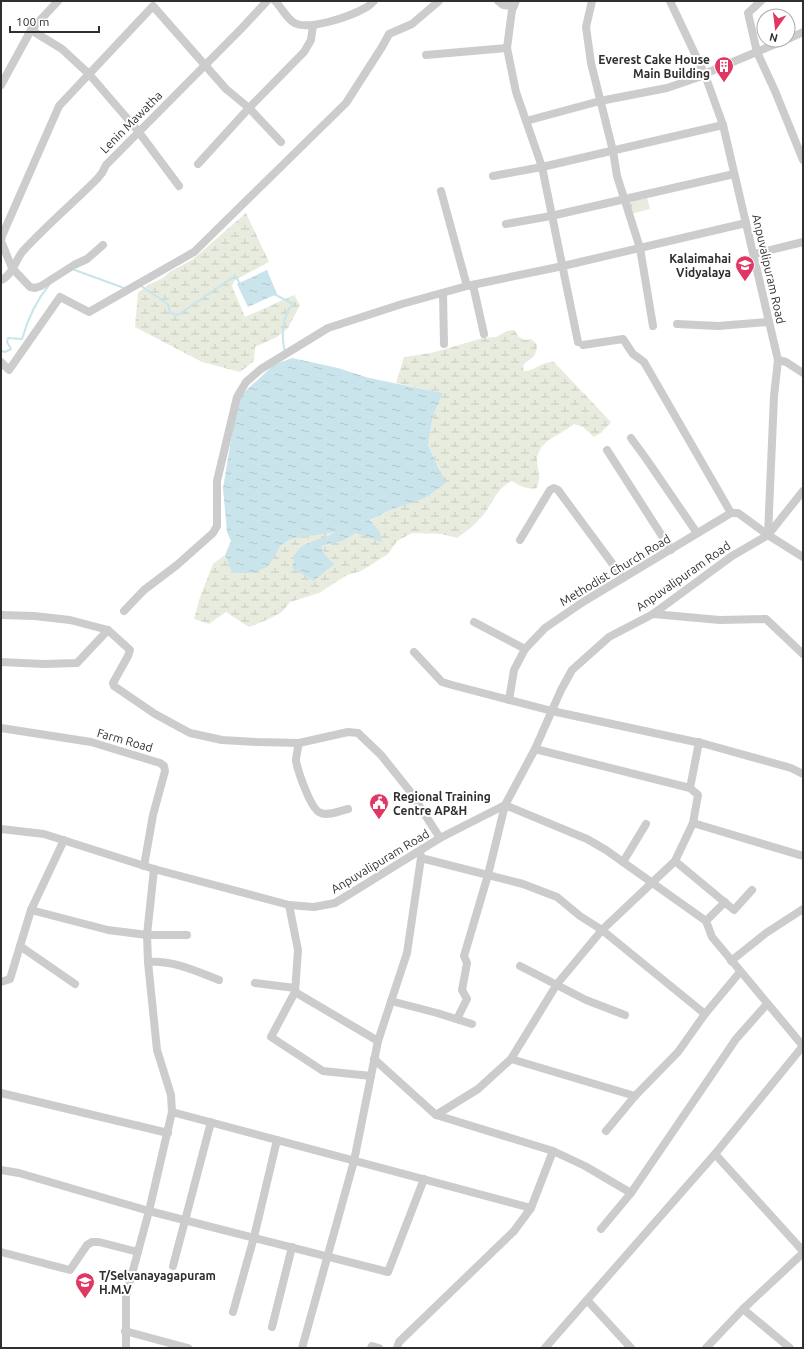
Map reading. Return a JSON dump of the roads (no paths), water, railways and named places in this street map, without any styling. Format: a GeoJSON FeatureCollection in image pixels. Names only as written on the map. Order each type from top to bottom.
{"type":"FeatureCollection","features":[{"type":"Feature","properties":{"kind":"street"},"geometry":{"type":"LineString","coordinates":[[1,85],[31,30],[58,1]]}},
{"type":"Feature","properties":{"kind":"street","name":"Lenin Mawatha"},"geometry":{"type":"LineString","coordinates":[[1,280],[12,268],[22,252],[97,179],[102,173],[106,164],[267,1]]}},
{"type":"Feature","properties":{"kind":"street"},"geometry":{"type":"LineString","coordinates":[[275,1],[294,23],[304,25],[314,25],[344,17],[366,8],[374,1]]}},
{"type":"Feature","properties":{"kind":"street"},"geometry":{"type":"LineString","coordinates":[[1,362],[9,370],[60,297],[89,312],[194,252],[346,102],[389,34],[412,24],[438,1]]}},
{"type":"Feature","properties":{"kind":"street"},"geometry":{"type":"LineString","coordinates":[[498,1],[503,5],[515,3]]}},
{"type":"Feature","properties":{"kind":"street"},"geometry":{"type":"LineString","coordinates":[[592,1],[586,27],[591,63],[613,151],[617,176],[640,248],[653,326]]}},
{"type":"Feature","properties":{"kind":"street","name":"Anpuvalipuram Road"},"geometry":{"type":"LineString","coordinates":[[1,829],[44,834],[154,869],[289,905],[314,907],[335,903],[421,855],[440,838],[505,805],[535,749],[572,670],[609,637],[653,614],[732,556],[768,535],[774,396],[778,360],[723,125],[706,75],[670,1]]}},
{"type":"Feature","properties":{"kind":"street"},"geometry":{"type":"LineString","coordinates":[[761,1],[748,13],[756,52],[775,91],[803,160]]}},
{"type":"Feature","properties":{"kind":"street"},"geometry":{"type":"LineString","coordinates":[[103,245],[87,259],[74,265],[42,286],[35,288],[30,287],[12,268],[1,241],[59,106],[156,3],[226,89],[249,108],[281,142]]}},
{"type":"Feature","properties":{"kind":"street"},"geometry":{"type":"LineString","coordinates":[[515,3],[512,10],[507,48],[516,92],[542,167],[551,216],[581,344],[623,339],[632,354],[644,362],[731,513],[738,513],[768,535],[802,556]]}},
{"type":"Feature","properties":{"kind":"street"},"geometry":{"type":"LineString","coordinates":[[198,164],[249,108],[304,52],[310,40],[314,25]]}},
{"type":"Feature","properties":{"kind":"street"},"geometry":{"type":"LineString","coordinates":[[31,30],[62,49],[90,74],[138,131],[179,186]]}},
{"type":"Feature","properties":{"kind":"street"},"geometry":{"type":"LineString","coordinates":[[426,55],[507,48]]}},
{"type":"Feature","properties":{"kind":"street"},"geometry":{"type":"LineString","coordinates":[[526,121],[600,101],[667,88],[706,75],[709,72],[766,48]]}},
{"type":"Feature","properties":{"kind":"street"},"geometry":{"type":"LineString","coordinates":[[493,176],[542,167],[723,125]]}},
{"type":"Feature","properties":{"kind":"street"},"geometry":{"type":"LineString","coordinates":[[506,224],[624,200],[734,174]]}},
{"type":"Feature","properties":{"kind":"street"},"geometry":{"type":"LineString","coordinates":[[442,191],[484,334]]}},
{"type":"Feature","properties":{"kind":"street"},"geometry":{"type":"LineString","coordinates":[[124,611],[144,590],[177,565],[214,533],[217,526],[216,481],[237,397],[246,382],[261,369],[328,328],[402,304],[470,286],[746,223]]}},
{"type":"Feature","properties":{"kind":"street"},"geometry":{"type":"LineString","coordinates":[[754,254],[803,242]]}},
{"type":"Feature","properties":{"kind":"street"},"geometry":{"type":"LineString","coordinates":[[443,293],[444,344]]}},
{"type":"Feature","properties":{"kind":"street"},"geometry":{"type":"LineString","coordinates":[[677,324],[718,326],[768,322]]}},
{"type":"Feature","properties":{"kind":"street"},"geometry":{"type":"LineString","coordinates":[[778,360],[786,362],[803,373]]}},
{"type":"Feature","properties":{"kind":"street"},"geometry":{"type":"LineString","coordinates":[[631,438],[697,534]]}},
{"type":"Feature","properties":{"kind":"street"},"geometry":{"type":"LineString","coordinates":[[607,450],[671,550]]}},
{"type":"Feature","properties":{"kind":"street"},"geometry":{"type":"LineString","coordinates":[[520,540],[550,490],[554,488],[558,490],[624,578]]}},
{"type":"Feature","properties":{"kind":"street"},"geometry":{"type":"LineString","coordinates":[[768,535],[803,491]]}},
{"type":"Feature","properties":{"kind":"street","name":"Methodist Church Road"},"geometry":{"type":"LineString","coordinates":[[509,700],[514,670],[525,649],[545,628],[583,602],[731,513]]}},
{"type":"Feature","properties":{"kind":"street"},"geometry":{"type":"LineString","coordinates":[[653,614],[720,620],[766,619],[803,654]]}},
{"type":"Feature","properties":{"kind":"street"},"geometry":{"type":"LineString","coordinates":[[1,615],[34,616],[70,620],[108,630],[130,650],[113,683],[114,686],[155,714],[190,733],[222,740],[299,743],[348,732],[358,733],[381,755],[409,790],[440,838]]}},
{"type":"Feature","properties":{"kind":"street"},"geometry":{"type":"LineString","coordinates":[[474,622],[525,649]]}},
{"type":"Feature","properties":{"kind":"street"},"geometry":{"type":"LineString","coordinates":[[1,662],[44,664],[77,663],[108,630]]}},
{"type":"Feature","properties":{"kind":"street"},"geometry":{"type":"LineString","coordinates":[[414,652],[442,682],[552,711],[699,742],[791,768],[803,774]]}},
{"type":"Feature","properties":{"kind":"street","name":"Farm Road"},"geometry":{"type":"LineString","coordinates":[[1,728],[91,742],[160,763],[164,766],[166,771],[153,815],[144,866]]}},
{"type":"Feature","properties":{"kind":"street"},"geometry":{"type":"LineString","coordinates":[[690,788],[699,742]]}},
{"type":"Feature","properties":{"kind":"street"},"geometry":{"type":"LineString","coordinates":[[299,743],[296,763],[304,787],[315,810],[320,814],[328,814],[348,809]]}},
{"type":"Feature","properties":{"kind":"street"},"geometry":{"type":"LineString","coordinates":[[436,1115],[478,1089],[511,1059],[556,984],[602,930],[675,861],[694,823],[698,795],[690,788],[535,749]]}},
{"type":"Feature","properties":{"kind":"street"},"geometry":{"type":"LineString","coordinates":[[457,1019],[466,999],[462,990],[467,963],[464,956],[488,875],[505,805],[587,839],[652,882],[706,921],[712,937],[803,1046],[715,1154],[545,1348]]}},
{"type":"Feature","properties":{"kind":"street"},"geometry":{"type":"LineString","coordinates":[[694,823],[803,856]]}},
{"type":"Feature","properties":{"kind":"street"},"geometry":{"type":"LineString","coordinates":[[622,862],[646,824]]}},
{"type":"Feature","properties":{"kind":"street"},"geometry":{"type":"LineString","coordinates":[[1,982],[10,979],[31,910],[64,840]]}},
{"type":"Feature","properties":{"kind":"street"},"geometry":{"type":"LineString","coordinates":[[302,1348],[354,1161],[378,1041],[407,953],[421,855],[523,884],[556,897],[580,916],[602,930],[705,1014]]}},
{"type":"Feature","properties":{"kind":"street"},"geometry":{"type":"LineString","coordinates":[[675,861],[734,910],[752,890]]}},
{"type":"Feature","properties":{"kind":"street"},"geometry":{"type":"LineString","coordinates":[[126,1348],[126,1296],[149,1211],[172,1112],[171,1095],[157,1050],[148,962],[147,935],[154,869]]}},
{"type":"Feature","properties":{"kind":"street"},"geometry":{"type":"LineString","coordinates":[[706,921],[725,902]]}},
{"type":"Feature","properties":{"kind":"street"},"geometry":{"type":"LineString","coordinates":[[289,905],[298,950],[295,990],[271,1037],[324,1071],[371,1076]]}},
{"type":"Feature","properties":{"kind":"street"},"geometry":{"type":"LineString","coordinates":[[731,961],[766,934],[803,909]]}},
{"type":"Feature","properties":{"kind":"street"},"geometry":{"type":"LineString","coordinates":[[31,910],[108,930],[147,935],[187,935]]}},
{"type":"Feature","properties":{"kind":"street"},"geometry":{"type":"LineString","coordinates":[[20,946],[75,984]]}},
{"type":"Feature","properties":{"kind":"street"},"geometry":{"type":"LineString","coordinates":[[148,962],[162,962],[190,968],[219,980]]}},
{"type":"Feature","properties":{"kind":"street"},"geometry":{"type":"LineString","coordinates":[[520,966],[586,1000],[625,1015]]}},
{"type":"Feature","properties":{"kind":"street"},"geometry":{"type":"LineString","coordinates":[[606,1131],[635,1096],[678,1052],[705,1014],[740,972]]}},
{"type":"Feature","properties":{"kind":"street"},"geometry":{"type":"LineString","coordinates":[[255,983],[295,990],[378,1041]]}},
{"type":"Feature","properties":{"kind":"street"},"geometry":{"type":"LineString","coordinates":[[391,1001],[437,1012],[472,1024]]}},
{"type":"Feature","properties":{"kind":"street"},"geometry":{"type":"LineString","coordinates":[[601,1229],[631,1193],[736,1039],[767,1004]]}},
{"type":"Feature","properties":{"kind":"street"},"geometry":{"type":"LineString","coordinates":[[374,1059],[436,1115],[553,1151],[585,1166],[631,1193]]}},
{"type":"Feature","properties":{"kind":"street"},"geometry":{"type":"LineString","coordinates":[[511,1059],[635,1096]]}},
{"type":"Feature","properties":{"kind":"street"},"geometry":{"type":"LineString","coordinates":[[1,1093],[168,1133]]}},
{"type":"Feature","properties":{"kind":"street"},"geometry":{"type":"LineString","coordinates":[[172,1112],[531,1208]]}},
{"type":"Feature","properties":{"kind":"street"},"geometry":{"type":"LineString","coordinates":[[173,1266],[211,1122]]}},
{"type":"Feature","properties":{"kind":"street"},"geometry":{"type":"LineString","coordinates":[[233,1312],[254,1237],[277,1140]]}},
{"type":"Feature","properties":{"kind":"street"},"geometry":{"type":"LineString","coordinates":[[397,1348],[398,1342],[514,1231],[531,1208],[553,1151]]}},
{"type":"Feature","properties":{"kind":"street"},"geometry":{"type":"LineString","coordinates":[[706,1348],[743,1309],[803,1252],[715,1154]]}},
{"type":"Feature","properties":{"kind":"street"},"geometry":{"type":"LineString","coordinates":[[1,1170],[19,1173],[149,1211],[388,1272],[424,1179]]}},
{"type":"Feature","properties":{"kind":"street"},"geometry":{"type":"LineString","coordinates":[[1,1252],[70,1270],[87,1245],[92,1242],[99,1242],[138,1252]]}},
{"type":"Feature","properties":{"kind":"street"},"geometry":{"type":"LineString","coordinates":[[272,1327],[292,1247]]}},
{"type":"Feature","properties":{"kind":"street"},"geometry":{"type":"LineString","coordinates":[[587,1300],[631,1348]]}},
{"type":"Feature","properties":{"kind":"street"},"geometry":{"type":"LineString","coordinates":[[743,1309],[790,1348]]}},
{"type":"Feature","properties":{"kind":"street"},"geometry":{"type":"LineString","coordinates":[[125,1331],[188,1348]]}},
{"type":"Feature","properties":{"kind":"street"},"geometry":{"type":"LineString","coordinates":[[371,1348],[372,1346],[379,1348]]}},
{"type":"Feature","properties":{"kind":"water"},"geometry":{"type":"Polygon","coordinates":[[[267,270],[277,294],[248,307],[237,284],[267,270]]]}},
{"type":"Feature","properties":{"kind":"water"},"geometry":{"type":"Polygon","coordinates":[[[292,358],[338,368],[369,378],[443,393],[433,416],[428,445],[446,483],[425,498],[390,510],[370,520],[379,531],[382,542],[356,533],[343,541],[321,546],[326,556],[334,564],[314,581],[292,568],[295,555],[302,546],[334,532],[291,539],[280,546],[267,567],[253,573],[232,573],[225,555],[231,541],[227,532],[223,488],[235,416],[241,395],[274,365],[292,358]]]}},
{"type":"Feature","properties":{"kind":"waterway"},"geometry":{"type":"LineString","coordinates":[[72,269],[124,288]]}},
{"type":"Feature","properties":{"kind":"waterway"},"geometry":{"type":"LineString","coordinates":[[141,286],[168,304],[170,313],[178,315],[235,276],[241,285]]}},
{"type":"Feature","properties":{"kind":"waterway"},"geometry":{"type":"LineString","coordinates":[[1,351],[5,352],[11,349],[7,342],[8,338],[22,339],[33,310],[49,285]]}},
{"type":"Feature","properties":{"kind":"waterway"},"geometry":{"type":"LineString","coordinates":[[274,294],[293,304],[289,309],[283,326],[285,352]]}},
{"type":"Feature","properties":{"kind":"place","name":"Everest Cake House Main Building"},"geometry":{"type":"Point","coordinates":[724,83]}},
{"type":"Feature","properties":{"kind":"place","name":"Kalaimahai Vidyalaya"},"geometry":{"type":"Point","coordinates":[745,282]}},
{"type":"Feature","properties":{"kind":"place","name":"Regional Training Centre AP&H"},"geometry":{"type":"Point","coordinates":[379,820]}},
{"type":"Feature","properties":{"kind":"place","name":"T/Selvanayagapuram H.M.V"},"geometry":{"type":"Point","coordinates":[85,1299]}}]}
